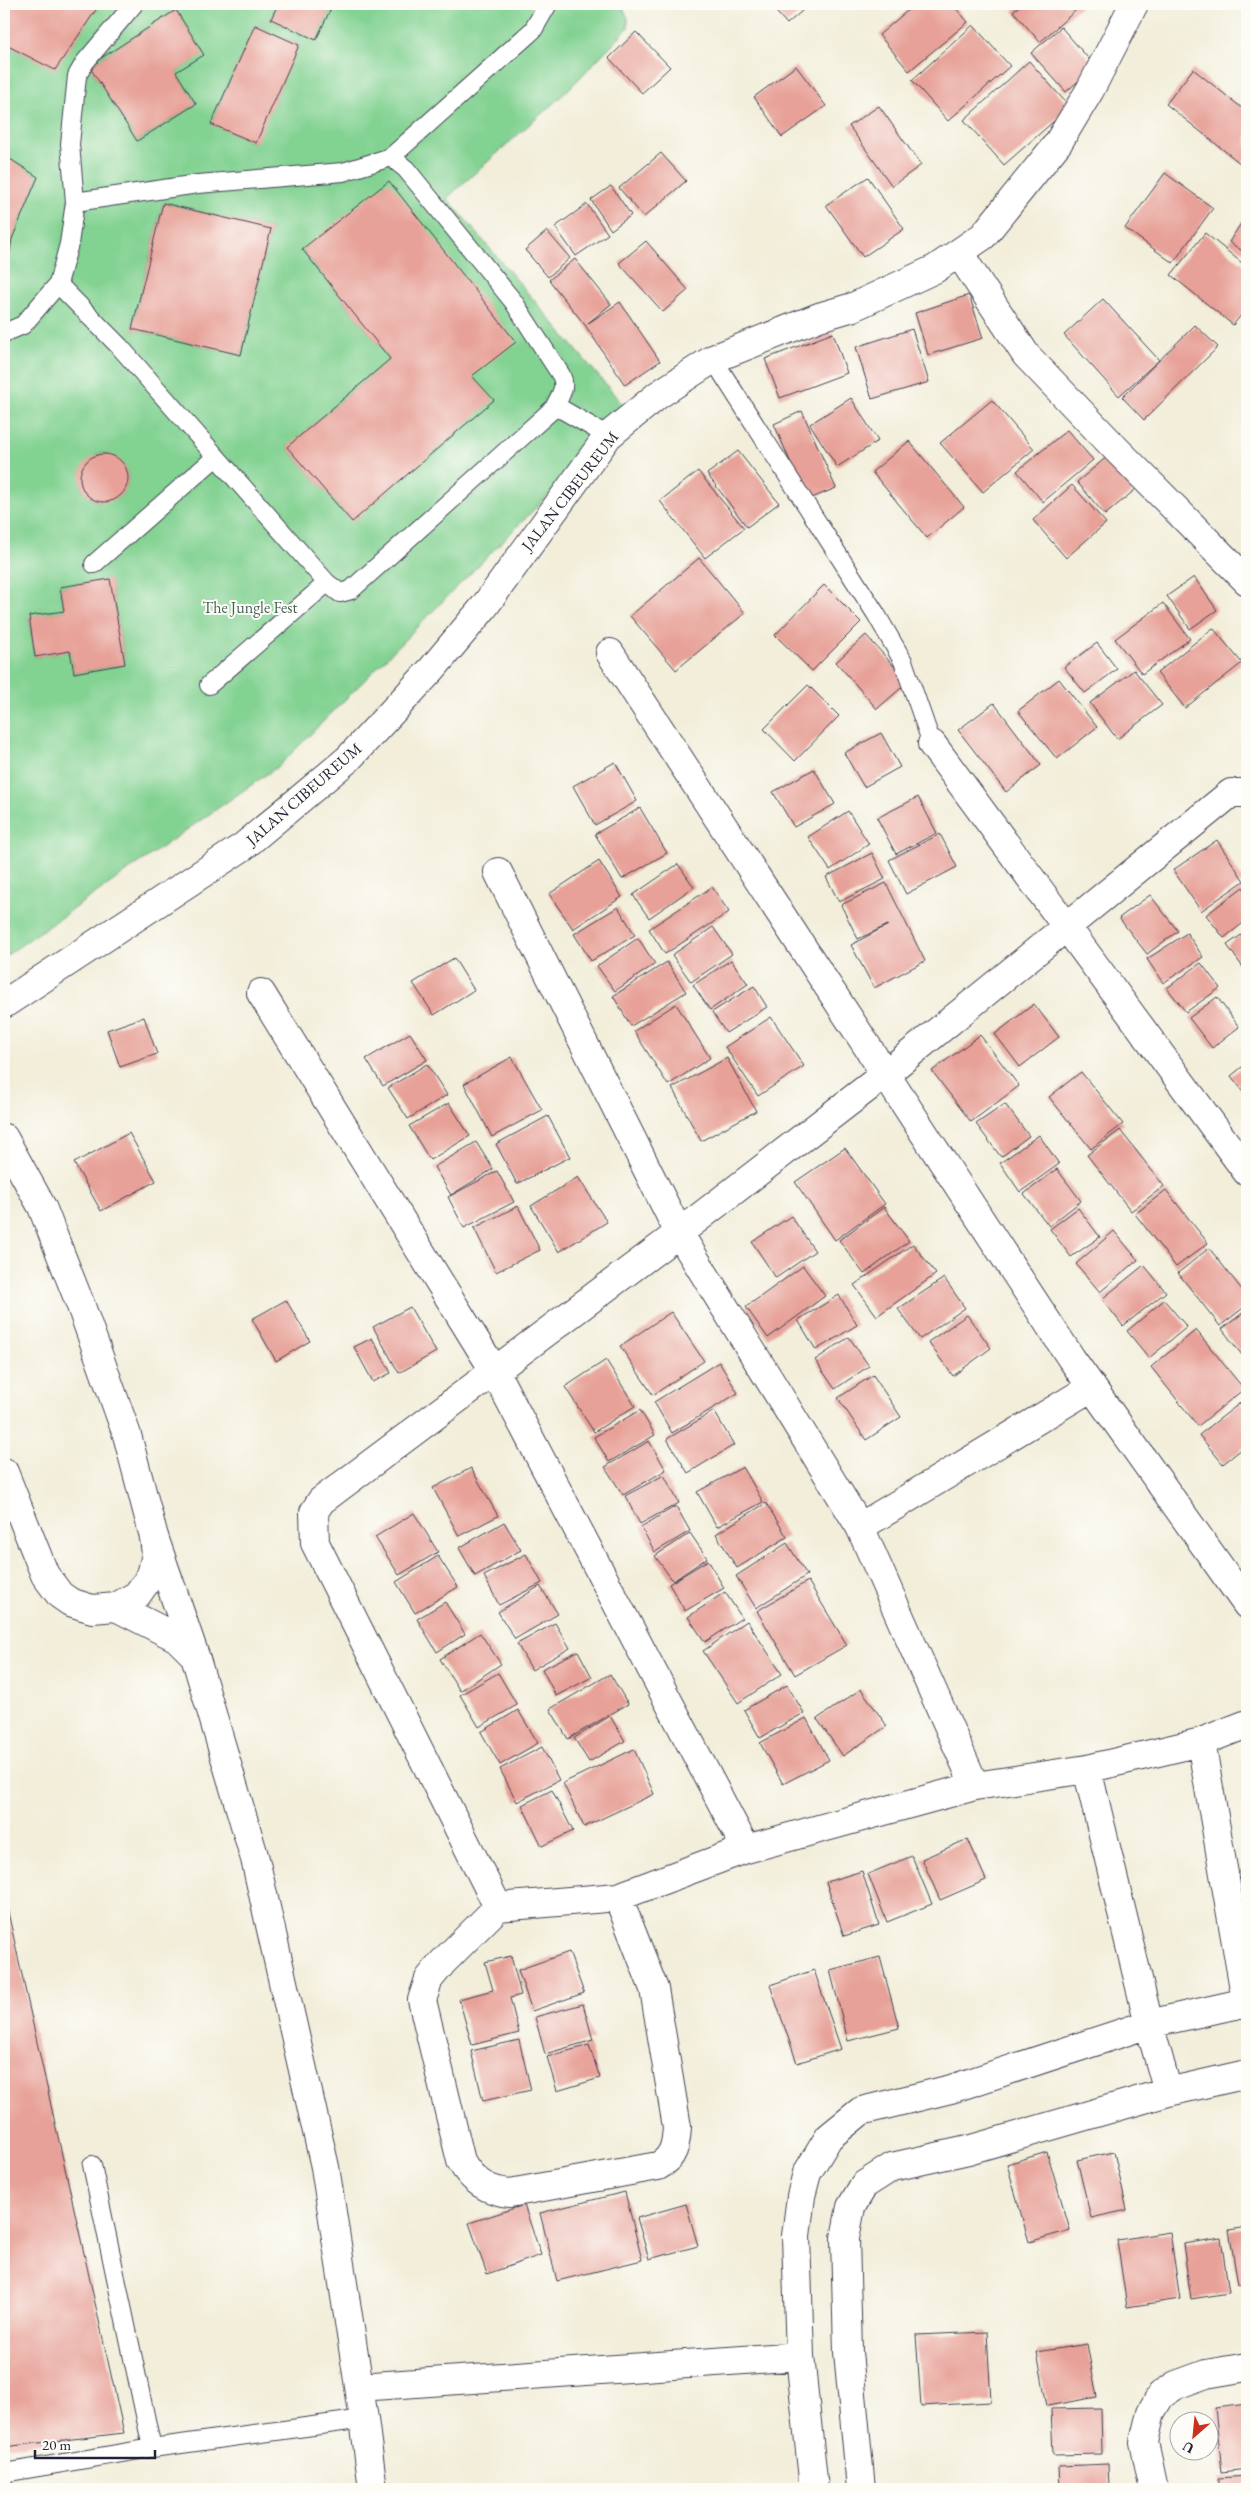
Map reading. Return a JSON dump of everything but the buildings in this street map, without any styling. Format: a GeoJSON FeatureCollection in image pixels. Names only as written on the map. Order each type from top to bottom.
{"type":"FeatureCollection","features":[{"type":"Feature","properties":{"kind":"street","name":"JALAN CIBEUREUM"},"geometry":{"type":"LineString","coordinates":[[4,1004],[244,846],[348,759],[432,669],[484,607],[608,436],[658,395],[713,359],[819,317],[853,307],[935,269],[982,236],[1058,143],[1090,90],[1134,4]]}},
{"type":"Feature","properties":{"kind":"street"},"geometry":{"type":"LineString","coordinates":[[958,253],[1026,355],[1247,581]]}},
{"type":"Feature","properties":{"kind":"street"},"geometry":{"type":"LineString","coordinates":[[610,653],[884,1074],[1092,1388],[1247,1605]]}},
{"type":"Feature","properties":{"kind":"street"},"geometry":{"type":"LineString","coordinates":[[932,744],[1247,1172]]}},
{"type":"Feature","properties":{"kind":"street"},"geometry":{"type":"LineString","coordinates":[[498,1907],[315,1543],[314,1512],[321,1501],[679,1233],[884,1074],[1231,793],[1247,794]]}},
{"type":"Feature","properties":{"kind":"street"},"geometry":{"type":"LineString","coordinates":[[498,872],[679,1233],[860,1527],[974,1786]]}},
{"type":"Feature","properties":{"kind":"street"},"geometry":{"type":"LineString","coordinates":[[261,993],[495,1372],[746,1849]]}},
{"type":"Feature","properties":{"kind":"street"},"geometry":{"type":"LineString","coordinates":[[4,1138],[42,1207],[81,1306],[128,1435],[154,1536],[195,1656],[255,1859],[322,2157],[360,2387],[373,2489]]}},
{"type":"Feature","properties":{"kind":"street"},"geometry":{"type":"LineString","coordinates":[[860,1527],[1092,1388]]}},
{"type":"Feature","properties":{"kind":"street"},"geometry":{"type":"LineString","coordinates":[[4,1472],[45,1575],[52,1586],[64,1598],[83,1608],[116,1607],[137,1595],[152,1575],[156,1555],[154,1536]]}},
{"type":"Feature","properties":{"kind":"street"},"geometry":{"type":"LineString","coordinates":[[116,1607],[178,1638],[195,1656]]}},
{"type":"Feature","properties":{"kind":"street"},"geometry":{"type":"LineString","coordinates":[[618,1897],[654,1989],[677,2128],[676,2145],[666,2162],[658,2166],[510,2193],[495,2192],[479,2183],[468,2173],[461,2161],[422,2000],[429,1979],[443,1962],[498,1907],[618,1897],[746,1849],[974,1786],[1087,1768],[1201,1742],[1247,1724]]}},
{"type":"Feature","properties":{"kind":"street"},"geometry":{"type":"LineString","coordinates":[[814,2489],[800,2356],[796,2236],[801,2196],[807,2174],[829,2137],[843,2123],[861,2111],[951,2089],[1149,2024],[1247,2004],[1201,1742]]}},
{"type":"Feature","properties":{"kind":"street"},"geometry":{"type":"LineString","coordinates":[[1087,1768],[1149,2024],[1168,2092]]}},
{"type":"Feature","properties":{"kind":"street"},"geometry":{"type":"LineString","coordinates":[[861,2489],[848,2352],[845,2248],[847,2224],[856,2196],[873,2177],[892,2167],[968,2150],[1168,2092],[1247,2074]]}},
{"type":"Feature","properties":{"kind":"street"},"geometry":{"type":"LineString","coordinates":[[360,2387],[800,2356]]}},
{"type":"Feature","properties":{"kind":"street"},"geometry":{"type":"LineString","coordinates":[[1154,2489],[1144,2442],[1151,2412],[1161,2396],[1176,2385],[1206,2374],[1247,2368]]}},
{"type":"Feature","properties":{"kind":"lane"},"geometry":{"type":"LineString","coordinates":[[4,333],[23,325],[58,284],[69,244],[75,202],[70,144],[77,76],[85,62],[134,4]]}},
{"type":"Feature","properties":{"kind":"lane"},"geometry":{"type":"LineString","coordinates":[[75,202],[198,184],[343,172],[391,157],[533,30],[548,4]]}},
{"type":"Feature","properties":{"kind":"lane"},"geometry":{"type":"LineString","coordinates":[[58,284],[120,347],[327,583],[340,592],[351,590],[554,408],[563,390],[564,382],[556,366],[513,301],[406,169],[391,157]]}},
{"type":"Feature","properties":{"kind":"lane"},"geometry":{"type":"LineString","coordinates":[[713,359],[876,614],[903,661],[932,744]]}},
{"type":"Feature","properties":{"kind":"lane"},"geometry":{"type":"LineString","coordinates":[[554,408],[563,410],[608,436]]}},
{"type":"Feature","properties":{"kind":"lane"},"geometry":{"type":"LineString","coordinates":[[94,564],[216,457]]}},
{"type":"Feature","properties":{"kind":"lane"},"geometry":{"type":"LineString","coordinates":[[209,685],[327,583]]}},
{"type":"Feature","properties":{"kind":"lane"},"geometry":{"type":"LineString","coordinates":[[92,2165],[152,2448]]}},
{"type":"Feature","properties":{"kind":"lane"},"geometry":{"type":"LineString","coordinates":[[4,2473],[152,2448],[364,2419]]}},
{"type":"Feature","properties":{"kind":"green space","name":"The Jungle Fest"},"geometry":{"type":"Polygon","coordinates":[[[100,4],[278,4],[271,19],[316,40],[333,4],[621,4],[628,18],[628,28],[566,92],[447,198],[630,413],[280,765],[4,957],[4,278],[12,239],[38,177],[4,155],[4,44],[55,69],[100,4]],[[176,10],[89,66],[137,141],[196,104],[176,72],[204,54],[176,10]],[[255,25],[211,124],[255,143],[299,45],[255,25]],[[163,203],[132,329],[241,355],[271,229],[163,203]],[[302,249],[390,359],[287,447],[352,522],[493,400],[472,376],[302,249]],[[102,453],[91,459],[84,467],[81,485],[91,499],[100,502],[111,500],[120,496],[126,488],[128,475],[126,469],[114,457],[102,453]],[[110,580],[60,587],[64,611],[29,617],[35,657],[70,651],[74,673],[125,664],[110,580]]]}}]}
